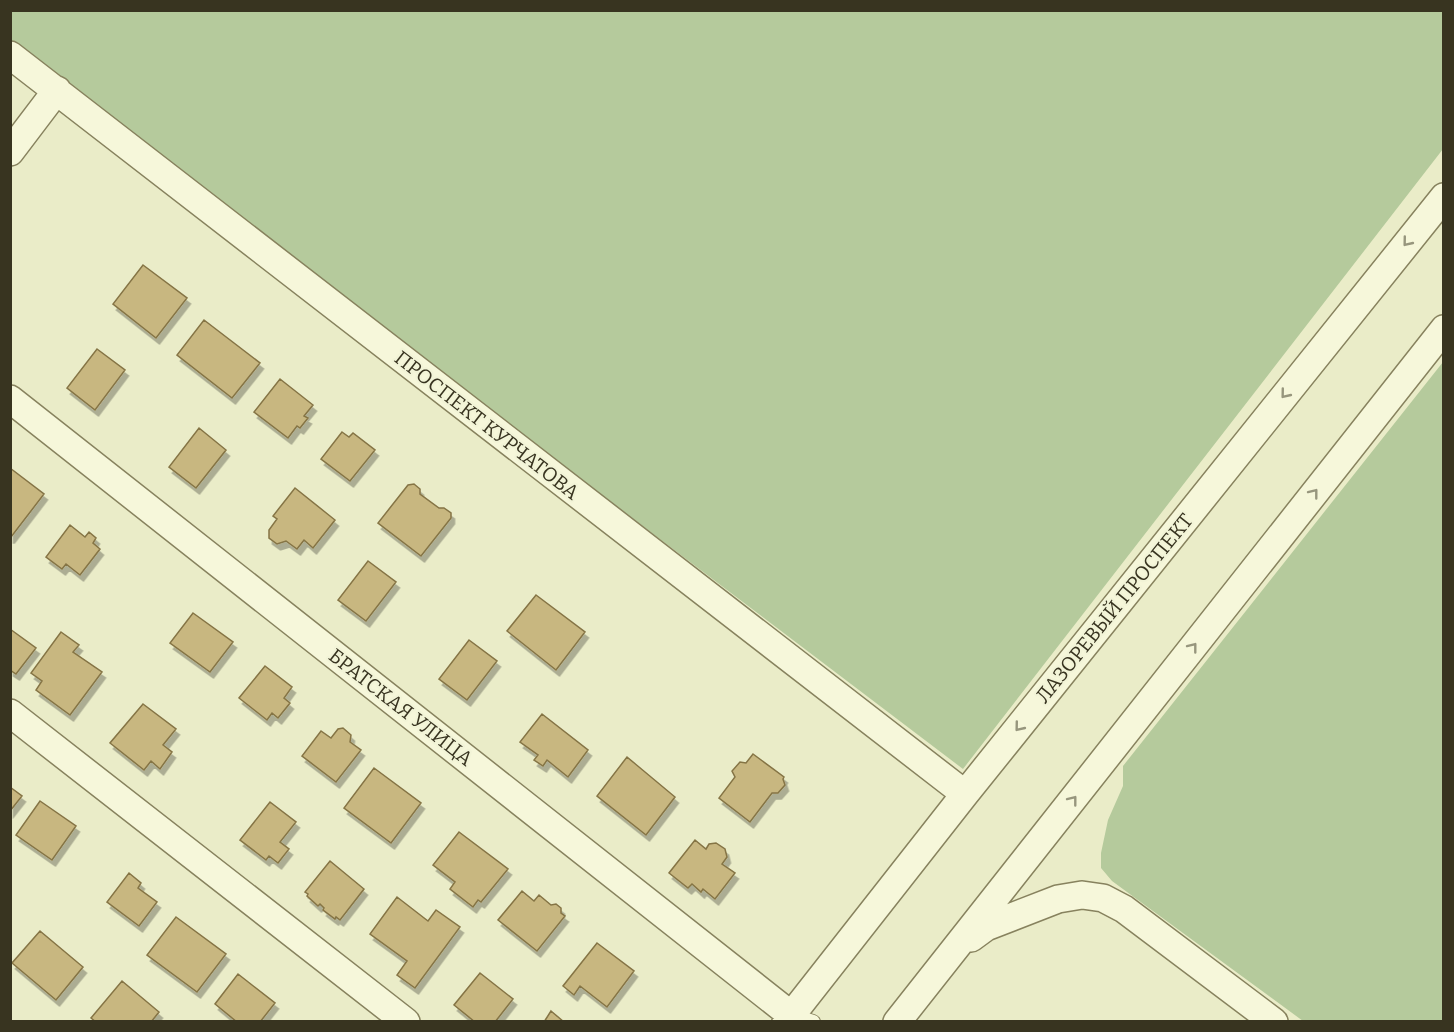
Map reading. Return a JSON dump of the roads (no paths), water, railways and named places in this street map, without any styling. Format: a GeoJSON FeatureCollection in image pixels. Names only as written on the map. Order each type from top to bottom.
{"type":"FeatureCollection","features":[{"type":"Feature","properties":{"kind":"street","name":"ПРОСПЕКТ КУРЧАТОВА"},"geometry":{"type":"LineString","coordinates":[[10,55],[965,794]]}},
{"type":"Feature","properties":{"kind":"street"},"geometry":{"type":"LineString","coordinates":[[10,152],[57,90]]}},
{"type":"Feature","properties":{"kind":"street","name":"ЛАЗОРЕВЫЙ ПРОСПЕКТ"},"geometry":{"type":"LineString","coordinates":[[797,1019],[965,794],[1443,197]]}},
{"type":"Feature","properties":{"kind":"street"},"geometry":{"type":"LineString","coordinates":[[897,1022],[1443,329]]}},
{"type":"Feature","properties":{"kind":"street","name":"БРАТСКАЯ УЛИЦА"},"geometry":{"type":"LineString","coordinates":[[10,399],[797,1019]]}},
{"type":"Feature","properties":{"kind":"street"},"geometry":{"type":"LineString","coordinates":[[10,712],[406,1022]]}},
{"type":"Feature","properties":{"kind":"street"},"geometry":{"type":"LineString","coordinates":[[951,954],[986,927],[1035,906],[1082,894],[1103,898],[1124,909],[1274,1022]]}}]}
